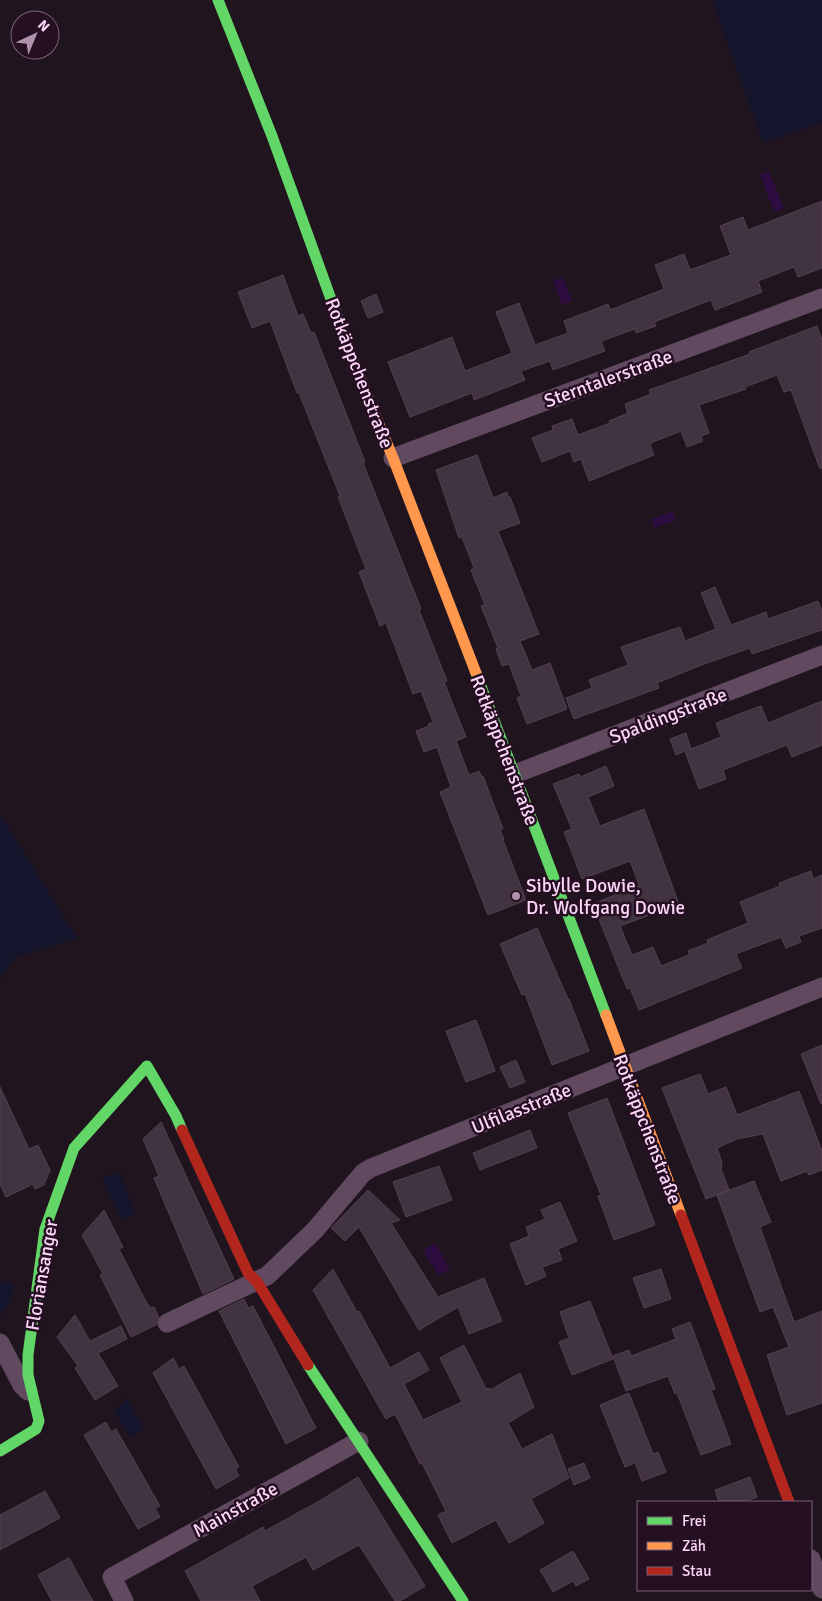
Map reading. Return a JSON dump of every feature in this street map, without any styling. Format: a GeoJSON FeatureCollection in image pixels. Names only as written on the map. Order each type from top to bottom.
{"type":"FeatureCollection","features":[{"type":"Feature","properties":{"kind":"street","name":"Rotkäppchenstraße"},"geometry":{"type":"LineString","coordinates":[[218,0],[272,136],[352,358],[393,458],[515,774],[789,1501]]}},
{"type":"Feature","properties":{"kind":"street","name":"Sterntalerstraße"},"geometry":{"type":"LineString","coordinates":[[393,458],[822,298]]}},
{"type":"Feature","properties":{"kind":"street","name":"Spaldingstraße"},"geometry":{"type":"LineString","coordinates":[[515,774],[822,655]]}},
{"type":"Feature","properties":{"kind":"street","name":"Ulfilasstraße"},"geometry":{"type":"LineString","coordinates":[[257,1282],[268,1276],[315,1230],[363,1173],[371,1168],[822,987]]}},
{"type":"Feature","properties":{"kind":"street","name":"Floriansanger"},"geometry":{"type":"LineString","coordinates":[[0,1451],[36,1429],[39,1421],[28,1376],[28,1356],[39,1265],[48,1220],[74,1148],[147,1066],[176,1116],[248,1273],[257,1282]]}},
{"type":"Feature","properties":{"kind":"street"},"geometry":{"type":"LineString","coordinates":[[167,1323],[257,1282],[463,1601]]}},
{"type":"Feature","properties":{"kind":"street","name":"Floriansanger"},"geometry":{"type":"LineString","coordinates":[[0,1343],[22,1385],[32,1395]]}},
{"type":"Feature","properties":{"kind":"street","name":"Mainstraße"},"geometry":{"type":"LineString","coordinates":[[124,1601],[112,1577],[359,1441]]}},
{"type":"Feature","properties":{"kind":"street"},"geometry":{"type":"LineString","coordinates":[[812,1562],[822,1589]]}},
{"type":"Feature","properties":{"kind":"shaded area"},"geometry":{"type":"Polygon","coordinates":[[[712,0],[822,0],[822,123],[763,143],[712,0]]]}},
{"type":"Feature","properties":{"kind":"shaded area"},"geometry":{"type":"Polygon","coordinates":[[[769,171],[784,208],[774,212],[760,175],[769,171]]]}},
{"type":"Feature","properties":{"kind":"shaded area"},"geometry":{"type":"Polygon","coordinates":[[[563,277],[572,301],[562,305],[553,281],[563,277]]]}},
{"type":"Feature","properties":{"kind":"shaded area"},"geometry":{"type":"Polygon","coordinates":[[[673,511],[676,520],[655,528],[651,519],[673,511]]]}},
{"type":"Feature","properties":{"kind":"shaded area"},"geometry":{"type":"Polygon","coordinates":[[[0,814],[77,938],[15,957],[0,979],[0,814]]]}},
{"type":"Feature","properties":{"kind":"shaded area"},"geometry":{"type":"Polygon","coordinates":[[[120,1172],[135,1214],[121,1219],[102,1178],[120,1172]]]}},
{"type":"Feature","properties":{"kind":"shaded area"},"geometry":{"type":"Polygon","coordinates":[[[435,1243],[450,1269],[438,1275],[423,1250],[435,1243]]]}},
{"type":"Feature","properties":{"kind":"shaded area"},"geometry":{"type":"Polygon","coordinates":[[[0,1282],[13,1283],[13,1293],[0,1316],[0,1282]]]}},
{"type":"Feature","properties":{"kind":"shaded area"},"geometry":{"type":"Polygon","coordinates":[[[127,1398],[144,1429],[130,1437],[114,1411],[127,1398]]]}},
{"type":"Feature","properties":{"kind":"building"},"geometry":{"type":"Polygon","coordinates":[[[822,201],[822,268],[798,277],[794,267],[758,281],[762,292],[715,310],[711,300],[654,322],[656,326],[636,333],[635,329],[601,341],[605,351],[553,370],[550,361],[521,371],[525,380],[474,400],[472,393],[410,417],[388,362],[452,337],[465,371],[512,353],[496,312],[519,303],[535,345],[568,333],[564,321],[608,304],[610,310],[664,289],[655,265],[684,254],[690,270],[731,255],[720,226],[743,217],[748,230],[822,201]]]}},
{"type":"Feature","properties":{"kind":"building"},"geometry":{"type":"Polygon","coordinates":[[[283,275],[298,316],[303,314],[311,333],[314,332],[365,462],[363,463],[421,609],[419,610],[447,681],[444,682],[466,737],[456,741],[469,775],[479,771],[481,776],[483,776],[503,829],[500,830],[503,840],[526,900],[488,915],[440,792],[451,787],[437,747],[424,752],[416,731],[429,726],[428,724],[433,722],[421,691],[413,694],[386,623],[380,626],[359,572],[366,569],[338,497],[340,496],[299,393],[297,393],[270,321],[252,328],[238,292],[283,275]]]}},
{"type":"Feature","properties":{"kind":"building"},"geometry":{"type":"Polygon","coordinates":[[[376,294],[383,312],[368,318],[361,301],[376,294]]]}},
{"type":"Feature","properties":{"kind":"building"},"geometry":{"type":"Polygon","coordinates":[[[817,326],[822,340],[822,468],[820,469],[791,390],[784,392],[777,375],[745,387],[746,389],[699,405],[709,433],[701,436],[703,441],[687,447],[681,431],[653,442],[650,445],[654,455],[589,481],[581,459],[574,462],[570,451],[542,462],[532,438],[553,430],[552,426],[572,419],[578,435],[610,423],[609,421],[628,413],[625,404],[651,394],[649,390],[750,354],[749,352],[817,326]]]}},
{"type":"Feature","properties":{"kind":"building"},"geometry":{"type":"Polygon","coordinates":[[[477,455],[493,498],[507,492],[520,523],[498,531],[539,634],[520,641],[532,670],[550,663],[567,709],[527,724],[517,698],[521,696],[509,664],[502,666],[496,649],[498,648],[481,606],[485,605],[471,570],[474,568],[462,537],[459,538],[436,470],[477,455]]]}},
{"type":"Feature","properties":{"kind":"building"},"geometry":{"type":"Polygon","coordinates":[[[715,587],[731,625],[766,612],[768,619],[818,601],[822,611],[822,630],[752,654],[750,648],[704,664],[657,683],[659,688],[574,719],[566,698],[592,688],[589,680],[628,665],[621,647],[680,627],[685,641],[716,629],[701,593],[715,587]]]}},
{"type":"Feature","properties":{"kind":"building"},"geometry":{"type":"Polygon","coordinates":[[[822,701],[822,745],[792,757],[787,745],[723,770],[726,779],[699,789],[685,751],[676,755],[670,739],[686,733],[691,749],[721,737],[716,723],[755,708],[761,706],[768,723],[822,701]]]}},
{"type":"Feature","properties":{"kind":"building"},"geometry":{"type":"Polygon","coordinates":[[[606,766],[614,786],[588,797],[600,826],[644,809],[679,904],[620,926],[632,955],[653,947],[661,966],[689,955],[688,951],[708,943],[707,940],[748,923],[740,902],[780,886],[779,883],[811,871],[813,879],[822,875],[822,928],[799,936],[801,942],[786,948],[781,937],[736,954],[742,968],[639,1010],[630,988],[627,989],[593,904],[639,885],[630,861],[582,879],[564,832],[572,829],[553,784],[579,774],[580,777],[606,766]]]}},
{"type":"Feature","properties":{"kind":"building"},"geometry":{"type":"Polygon","coordinates":[[[537,928],[569,999],[589,1051],[552,1065],[525,994],[522,995],[500,944],[537,928]]]}},
{"type":"Feature","properties":{"kind":"building"},"geometry":{"type":"Polygon","coordinates":[[[476,1020],[495,1071],[466,1082],[446,1031],[476,1020]]]}},
{"type":"Feature","properties":{"kind":"building"},"geometry":{"type":"Polygon","coordinates":[[[822,1045],[822,1103],[821,1104],[801,1054],[822,1045]]]}},
{"type":"Feature","properties":{"kind":"building"},"geometry":{"type":"Polygon","coordinates":[[[516,1060],[525,1082],[510,1088],[500,1067],[516,1060]]]}},
{"type":"Feature","properties":{"kind":"building"},"geometry":{"type":"Polygon","coordinates":[[[700,1074],[708,1094],[726,1087],[737,1115],[799,1091],[822,1151],[822,1170],[809,1175],[807,1171],[781,1181],[763,1134],[737,1139],[717,1148],[722,1163],[721,1169],[729,1190],[706,1199],[662,1088],[700,1074]]]}},
{"type":"Feature","properties":{"kind":"building"},"geometry":{"type":"Polygon","coordinates":[[[0,1087],[29,1149],[38,1145],[50,1170],[44,1185],[35,1189],[33,1184],[6,1197],[0,1184],[0,1087]]]}},
{"type":"Feature","properties":{"kind":"building"},"geometry":{"type":"Polygon","coordinates":[[[607,1098],[655,1225],[614,1240],[598,1196],[601,1195],[568,1113],[607,1098]]]}},
{"type":"Feature","properties":{"kind":"building"},"geometry":{"type":"Polygon","coordinates":[[[161,1122],[234,1279],[203,1294],[154,1178],[159,1176],[143,1139],[161,1122]]]}},
{"type":"Feature","properties":{"kind":"building"},"geometry":{"type":"Polygon","coordinates":[[[530,1130],[537,1148],[480,1170],[473,1153],[530,1130]]]}},
{"type":"Feature","properties":{"kind":"building"},"geometry":{"type":"Polygon","coordinates":[[[439,1166],[452,1200],[406,1217],[393,1182],[439,1166]]]}},
{"type":"Feature","properties":{"kind":"building"},"geometry":{"type":"Polygon","coordinates":[[[754,1181],[771,1222],[760,1227],[794,1322],[822,1311],[822,1403],[787,1415],[767,1355],[789,1347],[773,1307],[760,1312],[717,1195],[754,1181]]]}},
{"type":"Feature","properties":{"kind":"building"},"geometry":{"type":"Polygon","coordinates":[[[368,1190],[400,1220],[391,1223],[438,1297],[484,1278],[502,1321],[469,1334],[458,1307],[419,1330],[359,1227],[345,1241],[331,1228],[368,1190]]]}},
{"type":"Feature","properties":{"kind":"building"},"geometry":{"type":"Polygon","coordinates":[[[560,1202],[577,1241],[558,1249],[562,1260],[542,1267],[546,1276],[526,1285],[510,1244],[529,1236],[526,1227],[545,1219],[541,1210],[560,1202]]]}},
{"type":"Feature","properties":{"kind":"building"},"geometry":{"type":"Polygon","coordinates":[[[104,1210],[123,1247],[119,1249],[150,1308],[154,1307],[158,1316],[156,1325],[131,1337],[100,1275],[103,1274],[82,1235],[104,1210]]]}},
{"type":"Feature","properties":{"kind":"building"},"geometry":{"type":"Polygon","coordinates":[[[333,1269],[357,1312],[359,1311],[390,1368],[419,1352],[429,1370],[404,1384],[423,1420],[462,1402],[440,1358],[464,1345],[486,1389],[489,1388],[490,1390],[520,1373],[534,1407],[508,1423],[522,1449],[552,1434],[569,1478],[531,1499],[544,1523],[509,1543],[496,1520],[452,1543],[438,1515],[446,1511],[422,1463],[420,1464],[395,1414],[386,1419],[313,1290],[333,1269]]]}},
{"type":"Feature","properties":{"kind":"building"},"geometry":{"type":"Polygon","coordinates":[[[661,1269],[671,1299],[644,1308],[633,1278],[661,1269]]]}},
{"type":"Feature","properties":{"kind":"building"},"geometry":{"type":"Polygon","coordinates":[[[244,1299],[248,1308],[253,1306],[316,1428],[286,1444],[219,1311],[244,1299]]]}},
{"type":"Feature","properties":{"kind":"building"},"geometry":{"type":"Polygon","coordinates":[[[590,1301],[613,1359],[572,1375],[559,1342],[569,1338],[560,1312],[590,1301]]]}},
{"type":"Feature","properties":{"kind":"building"},"geometry":{"type":"Polygon","coordinates":[[[75,1315],[90,1341],[121,1326],[127,1339],[98,1353],[118,1386],[95,1400],[75,1368],[78,1366],[57,1337],[75,1315]]]}},
{"type":"Feature","properties":{"kind":"building"},"geometry":{"type":"Polygon","coordinates":[[[690,1322],[715,1389],[711,1390],[731,1444],[701,1455],[677,1393],[675,1394],[668,1376],[626,1391],[613,1356],[629,1350],[631,1356],[676,1339],[672,1329],[690,1322]]]}},
{"type":"Feature","properties":{"kind":"building"},"geometry":{"type":"Polygon","coordinates":[[[173,1358],[179,1369],[184,1366],[239,1467],[235,1469],[239,1476],[216,1489],[153,1373],[173,1358]]]}},
{"type":"Feature","properties":{"kind":"building"},"geometry":{"type":"Polygon","coordinates":[[[629,1393],[653,1454],[658,1452],[666,1472],[642,1481],[635,1463],[625,1467],[600,1405],[629,1393]]]}},
{"type":"Feature","properties":{"kind":"building"},"geometry":{"type":"Polygon","coordinates":[[[106,1422],[111,1432],[116,1429],[160,1506],[155,1508],[160,1517],[138,1529],[84,1435],[106,1422]]]}},
{"type":"Feature","properties":{"kind":"building"},"geometry":{"type":"Polygon","coordinates":[[[584,1463],[590,1478],[574,1485],[568,1469],[584,1463]]]}},
{"type":"Feature","properties":{"kind":"building"},"geometry":{"type":"Polygon","coordinates":[[[358,1477],[425,1586],[400,1601],[395,1601],[359,1545],[313,1570],[306,1557],[252,1586],[260,1601],[201,1601],[185,1571],[263,1527],[265,1531],[358,1477]]]}},
{"type":"Feature","properties":{"kind":"building"},"geometry":{"type":"Polygon","coordinates":[[[750,1477],[757,1497],[746,1501],[719,1501],[715,1490],[750,1477]]]}},
{"type":"Feature","properties":{"kind":"building"},"geometry":{"type":"Polygon","coordinates":[[[45,1491],[60,1518],[0,1550],[0,1515],[45,1491]]]}},
{"type":"Feature","properties":{"kind":"building"},"geometry":{"type":"Polygon","coordinates":[[[573,1551],[589,1579],[576,1586],[573,1581],[553,1592],[540,1570],[573,1551]]]}},
{"type":"Feature","properties":{"kind":"building"},"geometry":{"type":"Polygon","coordinates":[[[69,1558],[93,1601],[52,1601],[38,1575],[69,1558]]]}},
{"type":"Feature","properties":{"kind":"traffic: fast"},"geometry":{"type":"LineString","coordinates":[[218,0],[272,136],[357,371]]}},
{"type":"Feature","properties":{"kind":"traffic: fast"},"geometry":{"type":"LineString","coordinates":[[476,673],[606,1015]]}},
{"type":"Feature","properties":{"kind":"traffic: fast"},"geometry":{"type":"LineString","coordinates":[[0,1451],[36,1429],[39,1421],[28,1375],[28,1355],[45,1229],[74,1148],[147,1066],[182,1130]]}},
{"type":"Feature","properties":{"kind":"traffic: fast"},"geometry":{"type":"LineString","coordinates":[[308,1365],[463,1601]]}},
{"type":"Feature","properties":{"kind":"traffic: slow"},"geometry":{"type":"LineString","coordinates":[[357,371],[393,458],[476,673]]}},
{"type":"Feature","properties":{"kind":"traffic: slow"},"geometry":{"type":"LineString","coordinates":[[606,1015],[681,1215]]}},
{"type":"Feature","properties":{"kind":"traffic: jam"},"geometry":{"type":"LineString","coordinates":[[182,1130],[248,1273],[257,1282],[308,1365]]}},
{"type":"Feature","properties":{"kind":"traffic: jam"},"geometry":{"type":"LineString","coordinates":[[681,1215],[789,1501]]}},
{"type":"Feature","properties":{"kind":"place","name":"Sibylle Dowie, Dr. Wolfgang Dowie"},"geometry":{"type":"Point","coordinates":[516,896]}}]}
